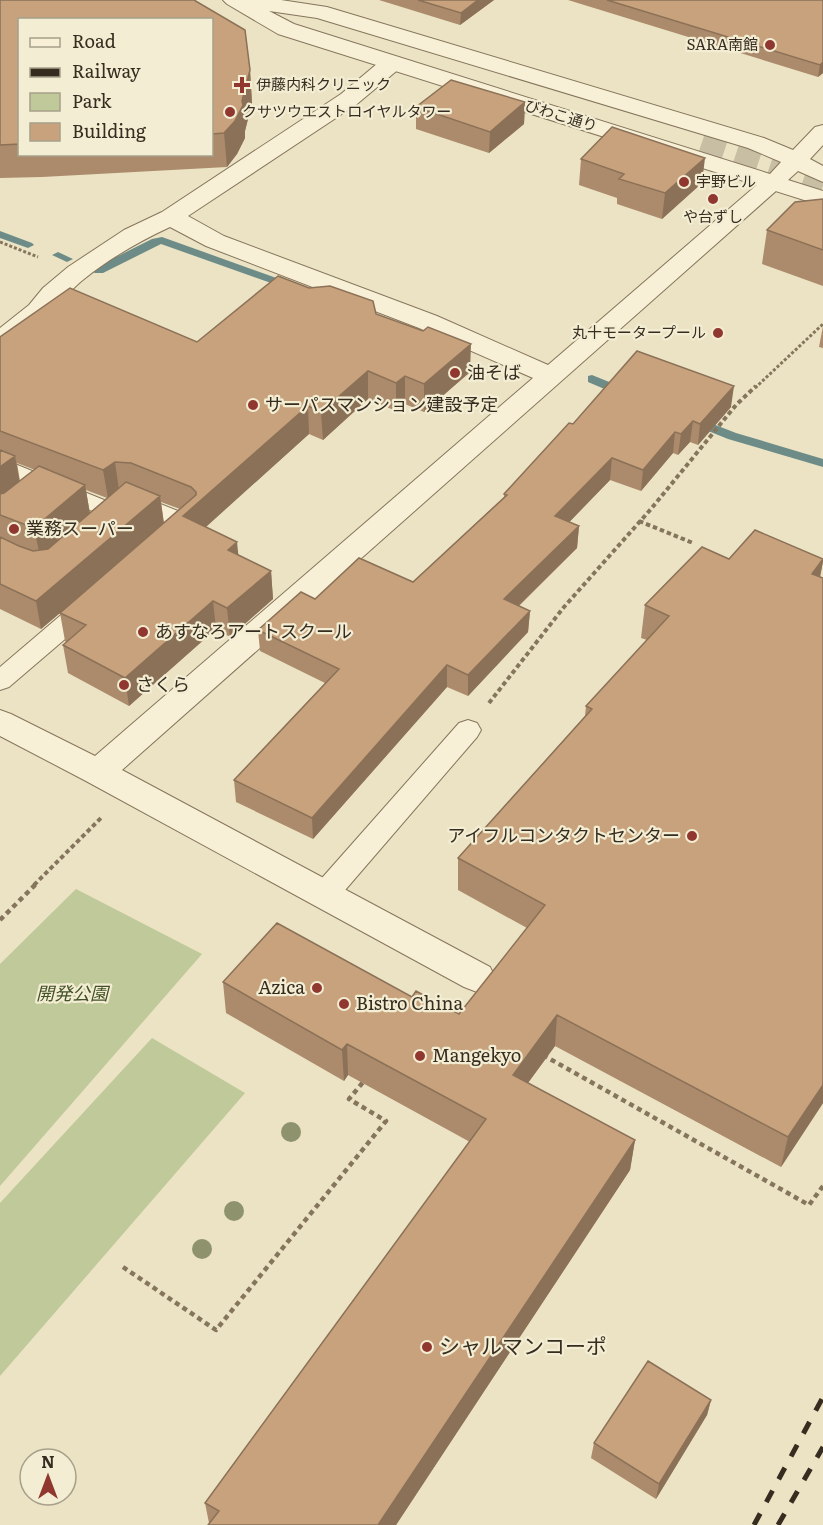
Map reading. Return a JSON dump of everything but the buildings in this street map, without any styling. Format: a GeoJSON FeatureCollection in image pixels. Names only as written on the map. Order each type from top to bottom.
{"type":"FeatureCollection","features":[{"type":"Feature","properties":{"kind":"street","name":"びわこ通り"},"geometry":{"type":"LineString","coordinates":[[235,0],[286,29],[823,199]]}},
{"type":"Feature","properties":{"kind":"street","name":"びわこ通り"},"geometry":{"type":"LineString","coordinates":[[235,0],[319,12],[389,32],[764,145],[823,175]]}},
{"type":"Feature","properties":{"kind":"street"},"geometry":{"type":"LineString","coordinates":[[235,0],[701,145]]}},
{"type":"Feature","properties":{"kind":"street"},"geometry":{"type":"LineString","coordinates":[[0,340],[38,310],[52,293],[77,272],[133,235],[171,217],[349,99],[392,63]]}},
{"type":"Feature","properties":{"kind":"street"},"geometry":{"type":"LineString","coordinates":[[98,772],[773,183],[823,132]]}},
{"type":"Feature","properties":{"kind":"street"},"geometry":{"type":"LineString","coordinates":[[171,217],[215,241],[428,322],[550,376]]}},
{"type":"Feature","properties":{"kind":"street"},"geometry":{"type":"LineString","coordinates":[[0,722],[98,772],[477,976]]}},
{"type":"Feature","properties":{"kind":"lane"},"geometry":{"type":"LineString","coordinates":[[0,465],[42,482],[102,519],[126,498],[185,522],[149,553]]}},
{"type":"Feature","properties":{"kind":"lane"},"geometry":{"type":"LineString","coordinates":[[0,513],[42,482]]}},
{"type":"Feature","properties":{"kind":"lane"},"geometry":{"type":"LineString","coordinates":[[0,681],[104,591]]}},
{"type":"Feature","properties":{"kind":"lane"},"geometry":{"type":"LineString","coordinates":[[0,649],[24,661]]}},
{"type":"Feature","properties":{"kind":"lane"},"geometry":{"type":"LineString","coordinates":[[324,894],[468,730]]}},
{"type":"Feature","properties":{"kind":"path"},"geometry":{"type":"LineString","coordinates":[[468,730],[564,607],[736,405],[823,324]]}},
{"type":"Feature","properties":{"kind":"path"},"geometry":{"type":"LineString","coordinates":[[639,521],[693,543]]}},
{"type":"Feature","properties":{"kind":"path"},"geometry":{"type":"LineString","coordinates":[[0,920],[128,790]]}},
{"type":"Feature","properties":{"kind":"path"},"geometry":{"type":"LineString","coordinates":[[534,1050],[809,1205],[823,1186]]}},
{"type":"Feature","properties":{"kind":"path"},"geometry":{"type":"LineString","coordinates":[[123,1266],[216,1330],[386,1121],[349,1099],[370,1073]]}},
{"type":"Feature","properties":{"kind":"green space","name":"開発公園"},"geometry":{"type":"Polygon","coordinates":[[[76,889],[202,954],[0,1186],[0,964],[76,889]]]}},
{"type":"Feature","properties":{"kind":"green space"},"geometry":{"type":"Polygon","coordinates":[[[152,1038],[245,1093],[0,1376],[0,1203],[152,1038]]]}},
{"type":"Feature","properties":{"kind":"waterway"},"geometry":{"type":"LineString","coordinates":[[0,234],[28,245]]}},
{"type":"Feature","properties":{"kind":"waterway"},"geometry":{"type":"LineString","coordinates":[[96,270],[99,271],[162,240],[292,287]]}},
{"type":"Feature","properties":{"kind":"waterway"},"geometry":{"type":"LineString","coordinates":[[58,255],[67,259]]}},
{"type":"Feature","properties":{"kind":"waterway"},"geometry":{"type":"LineString","coordinates":[[592,379],[625,393]]}},
{"type":"Feature","properties":{"kind":"waterway"},"geometry":{"type":"LineString","coordinates":[[695,421],[732,436],[823,463]]}},
{"type":"Feature","properties":{"kind":"tunnel"},"geometry":{"type":"LineString","coordinates":[[701,145],[823,186]]}},
{"type":"Feature","properties":{"kind":"railway"},"geometry":{"type":"LineString","coordinates":[[754,1525],[823,1397]]}},
{"type":"Feature","properties":{"kind":"railway"},"geometry":{"type":"LineString","coordinates":[[778,1525],[823,1447]]}},
{"type":"Feature","properties":{"kind":"place","name":"SARA南館"},"geometry":{"type":"Point","coordinates":[770,45]}},
{"type":"Feature","properties":{"kind":"place","name":"伊藤内科クリニック"},"geometry":{"type":"Point","coordinates":[242,85]}},
{"type":"Feature","properties":{"kind":"place","name":"クサツウエストロイヤルタワー"},"geometry":{"type":"Point","coordinates":[230,112]}},
{"type":"Feature","properties":{"kind":"place","name":"宇野ビル"},"geometry":{"type":"Point","coordinates":[684,182]}},
{"type":"Feature","properties":{"kind":"place","name":"や台ずし"},"geometry":{"type":"Point","coordinates":[713,199]}},
{"type":"Feature","properties":{"kind":"place","name":"丸十モータープール"},"geometry":{"type":"Point","coordinates":[718,333]}},
{"type":"Feature","properties":{"kind":"place","name":"油そば"},"geometry":{"type":"Point","coordinates":[455,373]}},
{"type":"Feature","properties":{"kind":"place","name":"サーパスマンション建設予定"},"geometry":{"type":"Point","coordinates":[253,405]}},
{"type":"Feature","properties":{"kind":"place","name":"業務スーパー"},"geometry":{"type":"Point","coordinates":[14,529]}},
{"type":"Feature","properties":{"kind":"place","name":"あすなろアートスクール"},"geometry":{"type":"Point","coordinates":[143,632]}},
{"type":"Feature","properties":{"kind":"place","name":"さくら"},"geometry":{"type":"Point","coordinates":[124,685]}},
{"type":"Feature","properties":{"kind":"place","name":"アイフルコンタクトセンター"},"geometry":{"type":"Point","coordinates":[692,836]}},
{"type":"Feature","properties":{"kind":"place","name":"Azica"},"geometry":{"type":"Point","coordinates":[317,988]}},
{"type":"Feature","properties":{"kind":"place","name":"Bistro China"},"geometry":{"type":"Point","coordinates":[344,1004]}},
{"type":"Feature","properties":{"kind":"place","name":"Mangekyo"},"geometry":{"type":"Point","coordinates":[420,1056]}},
{"type":"Feature","properties":{"kind":"place","name":"シャルマンコーポ"},"geometry":{"type":"Point","coordinates":[427,1347]}}]}
